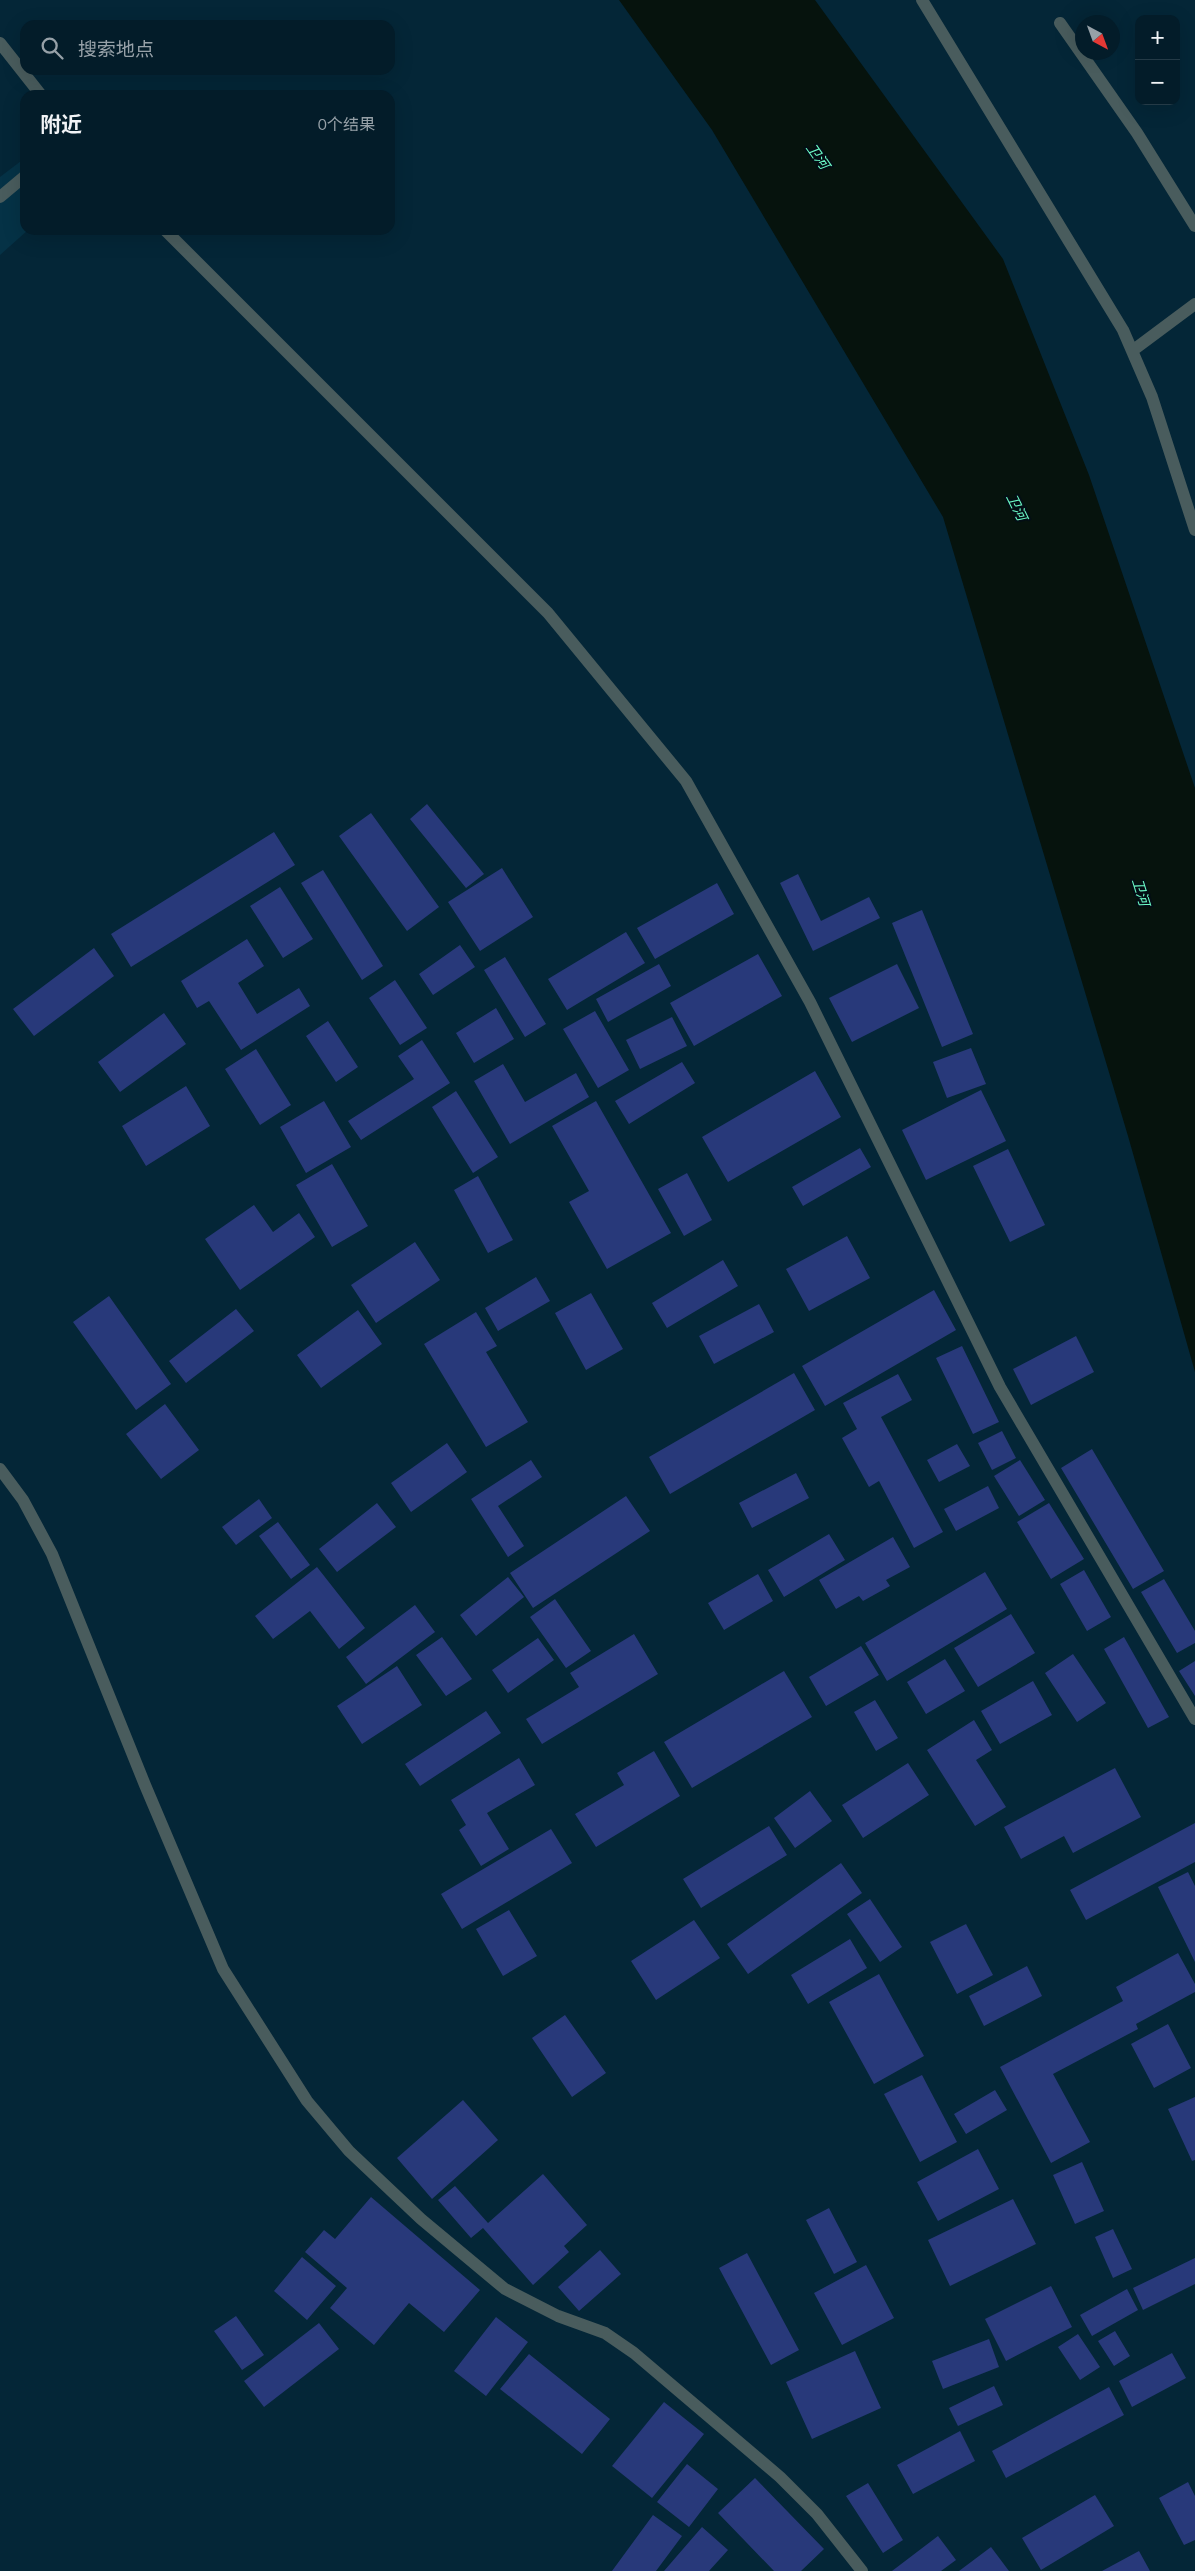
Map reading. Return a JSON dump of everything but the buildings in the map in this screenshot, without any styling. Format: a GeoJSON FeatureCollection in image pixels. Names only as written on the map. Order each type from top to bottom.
{"type":"FeatureCollection","features":[{"type":"Feature","properties":{"kind":"street"},"geometry":{"type":"LineString","coordinates":[[922,0],[1122,330],[1152,397],[1195,530]]}},
{"type":"Feature","properties":{"kind":"street"},"geometry":{"type":"LineString","coordinates":[[1060,23],[1138,133],[1195,226]]}},
{"type":"Feature","properties":{"kind":"street"},"geometry":{"type":"LineString","coordinates":[[0,43],[20,68]]}},
{"type":"Feature","properties":{"kind":"street"},"geometry":{"type":"LineString","coordinates":[[25,75],[37,90]]}},
{"type":"Feature","properties":{"kind":"street"},"geometry":{"type":"LineString","coordinates":[[0,197],[20,180]]}},
{"type":"Feature","properties":{"kind":"street"},"geometry":{"type":"LineString","coordinates":[[170,235],[548,613],[686,781],[810,1002],[1000,1387],[1195,1719]]}},
{"type":"Feature","properties":{"kind":"street"},"geometry":{"type":"LineString","coordinates":[[1132,351],[1195,304]]}},
{"type":"Feature","properties":{"kind":"street"},"geometry":{"type":"LineString","coordinates":[[0,1468],[23,1500],[52,1554],[145,1785],[223,1968],[308,2101],[349,2151],[421,2219],[504,2289],[558,2316],[605,2333],[642,2359],[780,2477],[817,2514],[861,2570]]}},
{"type":"Feature","properties":{"kind":"shaded area"},"geometry":{"type":"Polygon","coordinates":[[[20,162],[20,235],[22,235],[0,255],[0,177],[20,162]]]}},
{"type":"Feature","properties":{"kind":"water","name":"卫河"},"geometry":{"type":"Polygon","coordinates":[[[619,0],[815,0],[1003,259],[1089,475],[1195,788],[1195,1372],[1128,1136],[943,517],[712,130],[619,0]]]}}]}
